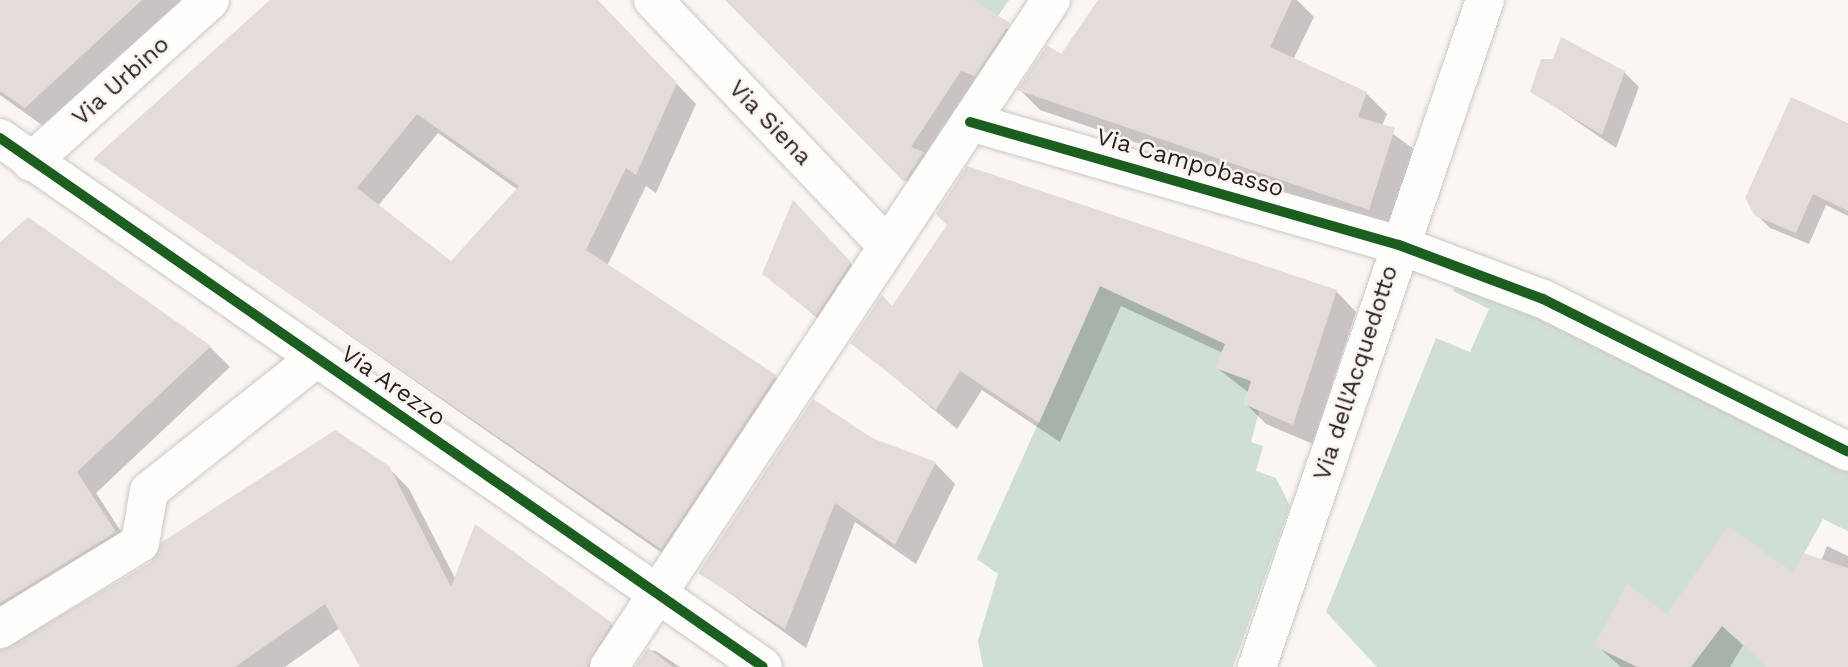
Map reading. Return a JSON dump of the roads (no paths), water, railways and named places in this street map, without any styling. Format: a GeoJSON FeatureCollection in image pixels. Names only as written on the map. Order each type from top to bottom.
{"type":"FeatureCollection","features":[{"type":"Feature","properties":{"kind":"street","name":"Via Urbino"},"geometry":{"type":"LineString","coordinates":[[31,162],[211,0]]}},
{"type":"Feature","properties":{"kind":"street","name":"Via Siena"},"geometry":{"type":"LineString","coordinates":[[653,0],[887,246]]}},
{"type":"Feature","properties":{"kind":"street"},"geometry":{"type":"LineString","coordinates":[[609,667],[1051,0]]}},
{"type":"Feature","properties":{"kind":"street","name":"Via dell'Acquedotto"},"geometry":{"type":"LineString","coordinates":[[1257,667],[1398,245],[1485,0]]}},
{"type":"Feature","properties":{"kind":"street","name":"Via Campobasso"},"geometry":{"type":"LineString","coordinates":[[970,122],[1398,245],[1542,299],[1848,452]]}},
{"type":"Feature","properties":{"kind":"street","name":"Via Arezzo"},"geometry":{"type":"LineString","coordinates":[[0,138],[315,359],[763,667]]}},
{"type":"Feature","properties":{"kind":"street"},"geometry":{"type":"LineString","coordinates":[[0,629],[140,543],[149,491],[315,359]]}}]}
